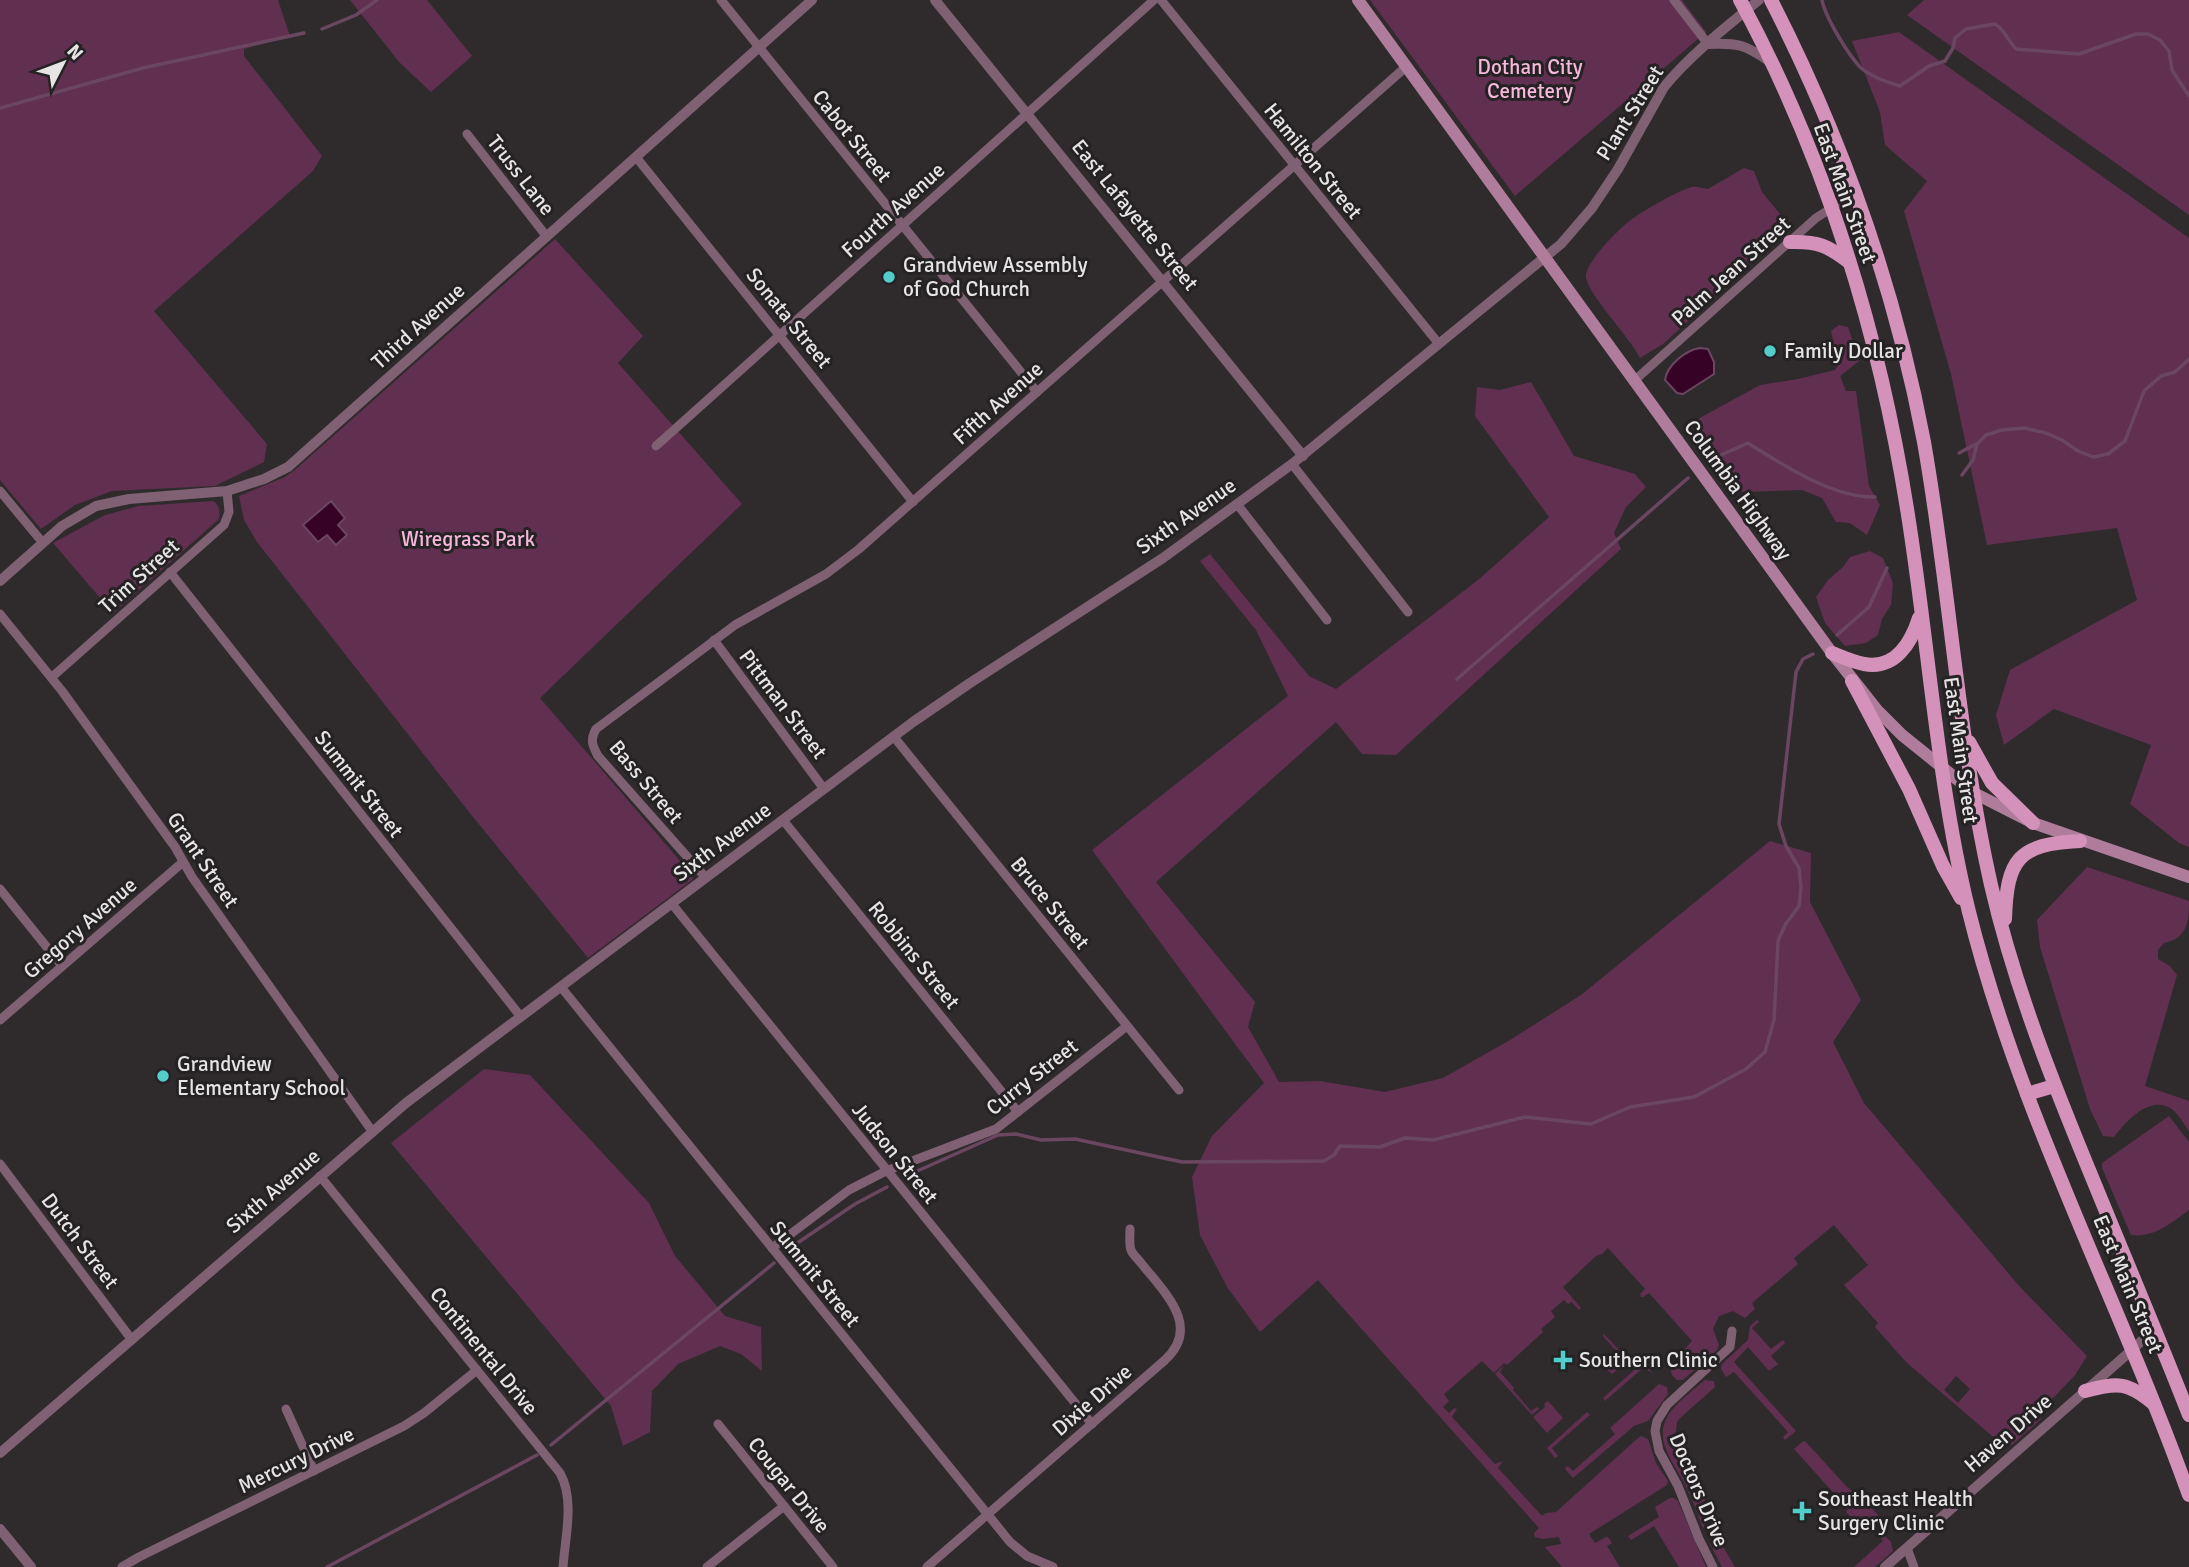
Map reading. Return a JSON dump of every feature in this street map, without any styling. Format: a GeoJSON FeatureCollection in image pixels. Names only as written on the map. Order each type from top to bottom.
{"type":"FeatureCollection","features":[{"type":"Feature","properties":{"kind":"main road","name":"Columbia Highway"},"geometry":{"type":"LineString","coordinates":[[1358,0],[1852,681],[1902,736],[1974,793],[2033,823],[2189,877]]}},
{"type":"Feature","properties":{"kind":"main road","name":"East Main Street"},"geometry":{"type":"LineString","coordinates":[[1771,0],[1821,107],[1855,193],[1889,300],[1918,416],[1938,528],[1974,793],[1991,886],[2004,938],[2027,1014],[2054,1086],[2189,1415]]}},
{"type":"Feature","properties":{"kind":"main road","name":"East Main Street"},"geometry":{"type":"LineString","coordinates":[[1743,6],[1814,161],[1868,322],[1896,445],[1909,519],[1952,837],[1994,1002],[2027,1094],[2156,1405],[2189,1495]]}},
{"type":"Feature","properties":{"kind":"main road"},"geometry":{"type":"LineString","coordinates":[[1790,242],[1806,241],[1830,247],[1849,262]]}},
{"type":"Feature","properties":{"kind":"main road"},"geometry":{"type":"LineString","coordinates":[[1832,653],[1863,664],[1891,660],[1910,643],[1921,614]]}},
{"type":"Feature","properties":{"kind":"main road"},"geometry":{"type":"LineString","coordinates":[[1852,681],[1909,789],[1943,866],[1969,911]]}},
{"type":"Feature","properties":{"kind":"main road"},"geometry":{"type":"LineString","coordinates":[[1965,735],[1992,783],[2033,823]]}},
{"type":"Feature","properties":{"kind":"main road"},"geometry":{"type":"LineString","coordinates":[[2004,938],[2006,888],[2010,873],[2018,861],[2041,845],[2080,841]]}},
{"type":"Feature","properties":{"kind":"main road"},"geometry":{"type":"LineString","coordinates":[[2027,1094],[2054,1086]]}},
{"type":"Feature","properties":{"kind":"main road"},"geometry":{"type":"LineString","coordinates":[[2085,1391],[2118,1384],[2129,1386],[2156,1405]]}},
{"type":"Feature","properties":{"kind":"street","name":"Cabot Street"},"geometry":{"type":"LineString","coordinates":[[721,0],[1037,392]]}},
{"type":"Feature","properties":{"kind":"street","name":"Third Avenue"},"geometry":{"type":"LineString","coordinates":[[0,581],[73,518],[96,506],[129,499],[228,491],[275,475],[293,463],[812,0]]}},
{"type":"Feature","properties":{"kind":"street","name":"East Lafayette Street"},"geometry":{"type":"LineString","coordinates":[[935,0],[1303,456]]}},
{"type":"Feature","properties":{"kind":"street","name":"Fourth Avenue"},"geometry":{"type":"LineString","coordinates":[[656,446],[1154,0]]}},
{"type":"Feature","properties":{"kind":"street","name":"Hamilton Street"},"geometry":{"type":"LineString","coordinates":[[1161,0],[1439,344]]}},
{"type":"Feature","properties":{"kind":"street"},"geometry":{"type":"LineString","coordinates":[[1674,0],[1708,44],[1737,44],[1749,47],[1769,61]]}},
{"type":"Feature","properties":{"kind":"street","name":"Plant Street"},"geometry":{"type":"LineString","coordinates":[[1494,299],[1573,232],[1618,169],[1664,87],[1743,6],[1759,0]]}},
{"type":"Feature","properties":{"kind":"street","name":"Fifth Avenue"},"geometry":{"type":"LineString","coordinates":[[592,737],[596,729],[714,640],[826,574],[859,549],[1407,66]]}},
{"type":"Feature","properties":{"kind":"street","name":"Truss Lane"},"geometry":{"type":"LineString","coordinates":[[467,134],[547,237]]}},
{"type":"Feature","properties":{"kind":"street","name":"Sonata Street"},"geometry":{"type":"LineString","coordinates":[[636,157],[913,502]]}},
{"type":"Feature","properties":{"kind":"street","name":"Palm Jean Street"},"geometry":{"type":"LineString","coordinates":[[1635,380],[1831,207],[1855,193]]}},
{"type":"Feature","properties":{"kind":"street","name":"Sixth Avenue"},"geometry":{"type":"LineString","coordinates":[[0,1453],[372,1131],[894,737],[970,683],[1163,558],[1303,456],[1494,299]]}},
{"type":"Feature","properties":{"kind":"street"},"geometry":{"type":"LineString","coordinates":[[1292,464],[1408,612]]}},
{"type":"Feature","properties":{"kind":"street"},"geometry":{"type":"LineString","coordinates":[[0,491],[43,543]]}},
{"type":"Feature","properties":{"kind":"street","name":"Trim Street"},"geometry":{"type":"LineString","coordinates":[[52,677],[224,525],[229,512],[228,491]]}},
{"type":"Feature","properties":{"kind":"street"},"geometry":{"type":"LineString","coordinates":[[1237,504],[1327,620]]}},
{"type":"Feature","properties":{"kind":"street","name":"Summit Street"},"geometry":{"type":"LineString","coordinates":[[170,572],[522,1017]]}},
{"type":"Feature","properties":{"kind":"street","name":"Grant Street"},"geometry":{"type":"LineString","coordinates":[[0,614],[52,677],[372,1131]]}},
{"type":"Feature","properties":{"kind":"street","name":"Pittman Street"},"geometry":{"type":"LineString","coordinates":[[714,640],[824,789]]}},
{"type":"Feature","properties":{"kind":"street","name":"Bass Street"},"geometry":{"type":"LineString","coordinates":[[592,737],[592,745],[598,756],[706,878]]}},
{"type":"Feature","properties":{"kind":"street","name":"Bruce Street"},"geometry":{"type":"LineString","coordinates":[[894,737],[1179,1090]]}},
{"type":"Feature","properties":{"kind":"street","name":"Robbins Street"},"geometry":{"type":"LineString","coordinates":[[783,820],[1018,1112]]}},
{"type":"Feature","properties":{"kind":"street","name":"Gregory Avenue"},"geometry":{"type":"LineString","coordinates":[[0,1020],[183,862]]}},
{"type":"Feature","properties":{"kind":"street"},"geometry":{"type":"LineString","coordinates":[[0,889],[62,966]]}},
{"type":"Feature","properties":{"kind":"street","name":"Judson Street"},"geometry":{"type":"LineString","coordinates":[[672,904],[1091,1424]]}},
{"type":"Feature","properties":{"kind":"street","name":"Summit Street"},"geometry":{"type":"LineString","coordinates":[[561,987],[1018,1550],[1053,1567]]}},
{"type":"Feature","properties":{"kind":"street","name":"Curry Street"},"geometry":{"type":"LineString","coordinates":[[772,1248],[829,1204],[886,1171],[996,1129],[1126,1026]]}},
{"type":"Feature","properties":{"kind":"street","name":"Dutch Street"},"geometry":{"type":"LineString","coordinates":[[0,1164],[132,1340]]}},
{"type":"Feature","properties":{"kind":"street","name":"Continental Drive"},"geometry":{"type":"LineString","coordinates":[[320,1176],[564,1479],[568,1500],[563,1567]]}},
{"type":"Feature","properties":{"kind":"street","name":"Dixie Drive"},"geometry":{"type":"LineString","coordinates":[[927,1567],[1170,1356],[1180,1337],[1177,1310],[1130,1249],[1130,1229]]}},
{"type":"Feature","properties":{"kind":"street","name":"Haven Drive"},"geometry":{"type":"LineString","coordinates":[[1885,1567],[2155,1328]]}},
{"type":"Feature","properties":{"kind":"street","name":"Doctors Drive"},"geometry":{"type":"LineString","coordinates":[[1713,1567],[1678,1486],[1659,1451],[1656,1430],[1657,1422],[1667,1405],[1731,1347],[1732,1331]]}},
{"type":"Feature","properties":{"kind":"street","name":"Mercury Drive"},"geometry":{"type":"LineString","coordinates":[[122,1567],[139,1556],[404,1426],[477,1370]]}},
{"type":"Feature","properties":{"kind":"street"},"geometry":{"type":"LineString","coordinates":[[286,1409],[314,1471]]}},
{"type":"Feature","properties":{"kind":"street","name":"Cougar Drive"},"geometry":{"type":"LineString","coordinates":[[718,1424],[833,1567]]}},
{"type":"Feature","properties":{"kind":"street"},"geometry":{"type":"LineString","coordinates":[[707,1567],[784,1506]]}},
{"type":"Feature","properties":{"kind":"street"},"geometry":{"type":"LineString","coordinates":[[0,1529],[31,1567]]}},
{"type":"Feature","properties":{"kind":"street"},"geometry":{"type":"LineString","coordinates":[[1907,1548],[1914,1567]]}},
{"type":"Feature","properties":{"kind":"green space"},"geometry":{"type":"Polygon","coordinates":[[[0,0],[278,0],[290,36],[244,49],[244,56],[322,156],[313,171],[154,311],[267,444],[264,462],[215,486],[112,491],[75,505],[41,529],[0,480],[0,0]]]}},
{"type":"Feature","properties":{"kind":"green space"},"geometry":{"type":"Polygon","coordinates":[[[350,0],[427,0],[472,56],[431,92],[400,63],[350,0]]]}},
{"type":"Feature","properties":{"kind":"green space","name":"Dothan City Cemetery"},"geometry":{"type":"Polygon","coordinates":[[[1370,0],[1682,0],[1706,32],[1515,196],[1370,0]]]}},
{"type":"Feature","properties":{"kind":"green space"},"geometry":{"type":"Polygon","coordinates":[[[1924,0],[2189,0],[2189,215],[1907,15],[1924,0]]]}},
{"type":"Feature","properties":{"kind":"green space"},"geometry":{"type":"Polygon","coordinates":[[[1899,32],[2189,238],[2189,847],[2179,843],[2130,804],[2151,745],[2054,709],[2004,745],[1996,715],[2010,670],[2137,600],[2117,528],[1987,545],[1951,374],[1904,211],[1927,181],[1885,145],[1880,112],[1852,41],[1899,32]]]}},
{"type":"Feature","properties":{"kind":"green space"},"geometry":{"type":"Polygon","coordinates":[[[1744,168],[1754,171],[1762,192],[1784,219],[1786,232],[1663,344],[1640,358],[1589,286],[1586,278],[1591,264],[1613,236],[1640,214],[1686,189],[1708,189],[1744,168]]]}},
{"type":"Feature","properties":{"kind":"green space","name":"Wiregrass Park"},"geometry":{"type":"Polygon","coordinates":[[[555,239],[643,336],[618,363],[742,504],[540,698],[693,876],[692,880],[588,958],[469,812],[257,542],[244,520],[239,496],[285,477],[296,469],[555,239]]]}},
{"type":"Feature","properties":{"kind":"green space"},"geometry":{"type":"Polygon","coordinates":[[[1839,325],[1848,327],[1859,361],[1840,376],[1846,391],[1856,391],[1869,486],[1880,505],[1867,535],[1850,523],[1836,522],[1822,498],[1802,490],[1742,492],[1721,470],[1695,427],[1698,419],[1760,385],[1835,370],[1839,364],[1831,331],[1839,325]]]}},
{"type":"Feature","properties":{"kind":"green space"},"geometry":{"type":"Polygon","coordinates":[[[1531,382],[1574,456],[1635,474],[1646,487],[1626,507],[1614,533],[1621,549],[1396,755],[1362,754],[1336,722],[1156,882],[1255,1002],[1248,1027],[1279,1082],[1320,1081],[1385,1092],[1443,1078],[1581,995],[1770,841],[1811,853],[1810,902],[1861,1000],[1833,1042],[1864,1103],[2020,1287],[2087,1356],[2075,1375],[2038,1414],[2041,1419],[2012,1445],[1999,1442],[1906,1362],[1875,1327],[1878,1323],[1844,1285],[1868,1265],[1834,1225],[1794,1258],[1798,1264],[1752,1303],[1755,1309],[1745,1318],[1733,1311],[1719,1316],[1713,1329],[1719,1345],[1717,1350],[1683,1380],[1677,1380],[1670,1367],[1674,1364],[1679,1369],[1691,1357],[1685,1349],[1692,1341],[1649,1293],[1641,1297],[1640,1294],[1645,1289],[1608,1248],[1563,1287],[1581,1308],[1579,1310],[1572,1302],[1568,1304],[1564,1300],[1551,1311],[1555,1317],[1541,1329],[1543,1332],[1507,1365],[1504,1363],[1494,1373],[1482,1361],[1444,1394],[1449,1401],[1443,1407],[1449,1413],[1454,1408],[1457,1409],[1452,1417],[1495,1464],[1503,1461],[1498,1468],[1542,1516],[1556,1512],[1638,1438],[1641,1436],[1648,1439],[1656,1463],[1668,1481],[1667,1485],[1589,1534],[1595,1543],[1608,1537],[1612,1543],[1607,1546],[1620,1567],[1562,1567],[1545,1547],[1561,1544],[1559,1537],[1535,1537],[1534,1533],[1539,1528],[1318,1280],[1260,1332],[1227,1287],[1200,1235],[1192,1177],[1212,1136],[1264,1083],[1092,850],[1288,696],[1256,630],[1200,561],[1210,554],[1309,676],[1336,689],[1478,580],[1549,517],[1475,416],[1477,387],[1500,390],[1531,382]],[[1956,1376],[1944,1390],[1958,1403],[1970,1389],[1956,1376]]]}},
{"type":"Feature","properties":{"kind":"green space"},"geometry":{"type":"Polygon","coordinates":[[[213,501],[219,509],[219,519],[113,613],[53,543],[105,515],[139,506],[213,501]]]}},
{"type":"Feature","properties":{"kind":"green space"},"geometry":{"type":"Polygon","coordinates":[[[1870,551],[1883,558],[1893,583],[1891,605],[1882,619],[1878,635],[1866,643],[1845,646],[1825,623],[1816,597],[1850,557],[1870,551]]]}},
{"type":"Feature","properties":{"kind":"green space"},"geometry":{"type":"Polygon","coordinates":[[[2087,867],[2189,901],[2187,923],[2182,933],[2172,941],[2164,943],[2158,950],[2158,959],[2170,966],[2177,975],[2145,1086],[2189,1101],[2189,1131],[2173,1110],[2158,1105],[2136,1114],[2114,1137],[2103,1136],[2090,1109],[2040,947],[2037,920],[2087,867]]]}},
{"type":"Feature","properties":{"kind":"green space"},"geometry":{"type":"Polygon","coordinates":[[[484,1069],[530,1075],[649,1203],[675,1256],[725,1316],[761,1327],[762,1371],[741,1354],[720,1346],[678,1364],[652,1391],[650,1432],[623,1446],[611,1406],[391,1143],[484,1069]]]}},
{"type":"Feature","properties":{"kind":"green space"},"geometry":{"type":"Polygon","coordinates":[[[2169,1116],[2189,1142],[2189,1210],[2155,1232],[2131,1235],[2102,1163],[2169,1116]]]}},
{"type":"Feature","properties":{"kind":"green space"},"geometry":{"type":"Polygon","coordinates":[[[1757,1320],[1759,1322],[1752,1328],[1771,1349],[1783,1340],[1785,1343],[1771,1356],[1778,1364],[1769,1371],[1748,1347],[1734,1362],[1796,1431],[1785,1440],[1783,1437],[1788,1432],[1734,1372],[1726,1377],[1721,1369],[1722,1364],[1748,1340],[1750,1326],[1757,1320]]]}},
{"type":"Feature","properties":{"kind":"green space"},"geometry":{"type":"Polygon","coordinates":[[[1604,1334],[1628,1360],[1612,1374],[1605,1368],[1619,1354],[1604,1334]]]}},
{"type":"Feature","properties":{"kind":"green space"},"geometry":{"type":"Polygon","coordinates":[[[1645,1363],[1653,1374],[1644,1367],[1605,1401],[1603,1398],[1645,1363]]]}},
{"type":"Feature","properties":{"kind":"green space"},"geometry":{"type":"Polygon","coordinates":[[[1504,1365],[1500,1372],[1513,1390],[1531,1411],[1537,1407],[1539,1409],[1532,1415],[1495,1374],[1504,1365]]]}},
{"type":"Feature","properties":{"kind":"green space"},"geometry":{"type":"Polygon","coordinates":[[[1705,1380],[1714,1381],[1715,1387],[1680,1418],[1676,1432],[1671,1437],[1695,1477],[1713,1520],[1722,1519],[1705,1529],[1666,1450],[1663,1432],[1664,1423],[1673,1409],[1705,1380]]]}},
{"type":"Feature","properties":{"kind":"green space"},"geometry":{"type":"Polygon","coordinates":[[[1659,1384],[1667,1387],[1668,1394],[1648,1421],[1634,1426],[1573,1478],[1566,1467],[1573,1471],[1615,1434],[1610,1428],[1659,1384]]]}},
{"type":"Feature","properties":{"kind":"green space"},"geometry":{"type":"Polygon","coordinates":[[[1548,1401],[1563,1418],[1547,1433],[1533,1417],[1548,1401]]]}},
{"type":"Feature","properties":{"kind":"green space"},"geometry":{"type":"Polygon","coordinates":[[[1587,1412],[1590,1415],[1552,1448],[1558,1456],[1555,1458],[1547,1448],[1587,1412]]]}},
{"type":"Feature","properties":{"kind":"green space"},"geometry":{"type":"Polygon","coordinates":[[[1805,1441],[1847,1487],[1864,1500],[1878,1518],[1871,1524],[1862,1517],[1856,1522],[1846,1512],[1848,1509],[1794,1449],[1805,1441]]]}},
{"type":"Feature","properties":{"kind":"green space"},"geometry":{"type":"Polygon","coordinates":[[[1670,1498],[1678,1501],[1706,1567],[1679,1567],[1654,1526],[1631,1540],[1628,1536],[1659,1517],[1655,1507],[1670,1498]]]}},
{"type":"Feature","properties":{"kind":"green space"},"geometry":{"type":"Polygon","coordinates":[[[1887,1527],[1882,1533],[1891,1542],[1893,1551],[1875,1567],[1854,1567],[1883,1541],[1877,1534],[1887,1527]]]}},
{"type":"Feature","properties":{"kind":"green space"},"geometry":{"type":"Polygon","coordinates":[[[1724,1534],[1727,1537],[1720,1541],[1735,1567],[1722,1567],[1710,1544],[1724,1534]]]}},
{"type":"Feature","properties":{"kind":"shaded area"},"geometry":{"type":"Polygon","coordinates":[[[1700,348],[1708,349],[1714,362],[1714,374],[1683,394],[1677,393],[1665,380],[1669,369],[1678,359],[1700,348]]]}},
{"type":"Feature","properties":{"kind":"shaded area"},"geometry":{"type":"Polygon","coordinates":[[[331,501],[345,518],[338,525],[347,535],[336,545],[327,535],[318,542],[303,525],[331,501]]]}},
{"type":"Feature","properties":{"kind":"waterway"},"geometry":{"type":"LineString","coordinates":[[322,29],[356,15],[377,0]]}},
{"type":"Feature","properties":{"kind":"waterway"},"geometry":{"type":"LineString","coordinates":[[1822,0],[1838,35],[1860,67],[1884,81],[1900,86],[1929,66],[1945,61],[1953,48],[1955,38],[1966,29],[1995,24],[2016,49],[2079,54],[2136,34],[2148,34],[2160,40],[2169,51],[2172,70],[2189,96]]}},
{"type":"Feature","properties":{"kind":"waterway"},"geometry":{"type":"LineString","coordinates":[[0,108],[143,68],[304,33]]}},
{"type":"Feature","properties":{"kind":"waterway"},"geometry":{"type":"LineString","coordinates":[[1962,475],[1973,460],[1977,444],[1986,435],[2002,430],[2024,428],[2046,433],[2093,457],[2108,454],[2125,441],[2144,391],[2161,376],[2175,372],[2189,359]]}},
{"type":"Feature","properties":{"kind":"waterway"},"geometry":{"type":"LineString","coordinates":[[1712,459],[1748,443],[1809,479],[1842,492],[1875,497]]}},
{"type":"Feature","properties":{"kind":"waterway"},"geometry":{"type":"LineString","coordinates":[[1959,453],[1976,444]]}},
{"type":"Feature","properties":{"kind":"waterway"},"geometry":{"type":"LineString","coordinates":[[1457,679],[1688,478]]}},
{"type":"Feature","properties":{"kind":"waterway"},"geometry":{"type":"LineString","coordinates":[[1837,635],[1869,607],[1887,568]]}},
{"type":"Feature","properties":{"kind":"waterway"},"geometry":{"type":"LineString","coordinates":[[906,1176],[998,1135],[1016,1134],[1041,1140],[1075,1139],[1182,1162],[1324,1161],[1334,1155],[1340,1146],[1380,1147],[1405,1138],[1433,1140],[1525,1117],[1591,1124],[1630,1107],[1694,1097],[1746,1069],[1765,1052],[1774,1020],[1778,941],[1785,925],[1799,906],[1799,868],[1786,846],[1779,824],[1796,672],[1803,659],[1813,654]]}},
{"type":"Feature","properties":{"kind":"waterway"},"geometry":{"type":"LineString","coordinates":[[790,1248],[855,1204],[887,1187]]}},
{"type":"Feature","properties":{"kind":"waterway"},"geometry":{"type":"LineString","coordinates":[[551,1445],[774,1263]]}},
{"type":"Feature","properties":{"kind":"waterway"},"geometry":{"type":"LineString","coordinates":[[327,1567],[537,1455]]}},
{"type":"Feature","properties":{"kind":"place","name":"Grandview Assembly of God Church"},"geometry":{"type":"Point","coordinates":[889,277]}},
{"type":"Feature","properties":{"kind":"place","name":"Family Dollar"},"geometry":{"type":"Point","coordinates":[1770,351]}},
{"type":"Feature","properties":{"kind":"place","name":"Grandview Elementary School"},"geometry":{"type":"Point","coordinates":[163,1076]}},
{"type":"Feature","properties":{"kind":"place","name":"Southern Clinic"},"geometry":{"type":"Point","coordinates":[1563,1360]}},
{"type":"Feature","properties":{"kind":"place","name":"Southeast Health Surgery Clinic"},"geometry":{"type":"Point","coordinates":[1802,1511]}}]}
